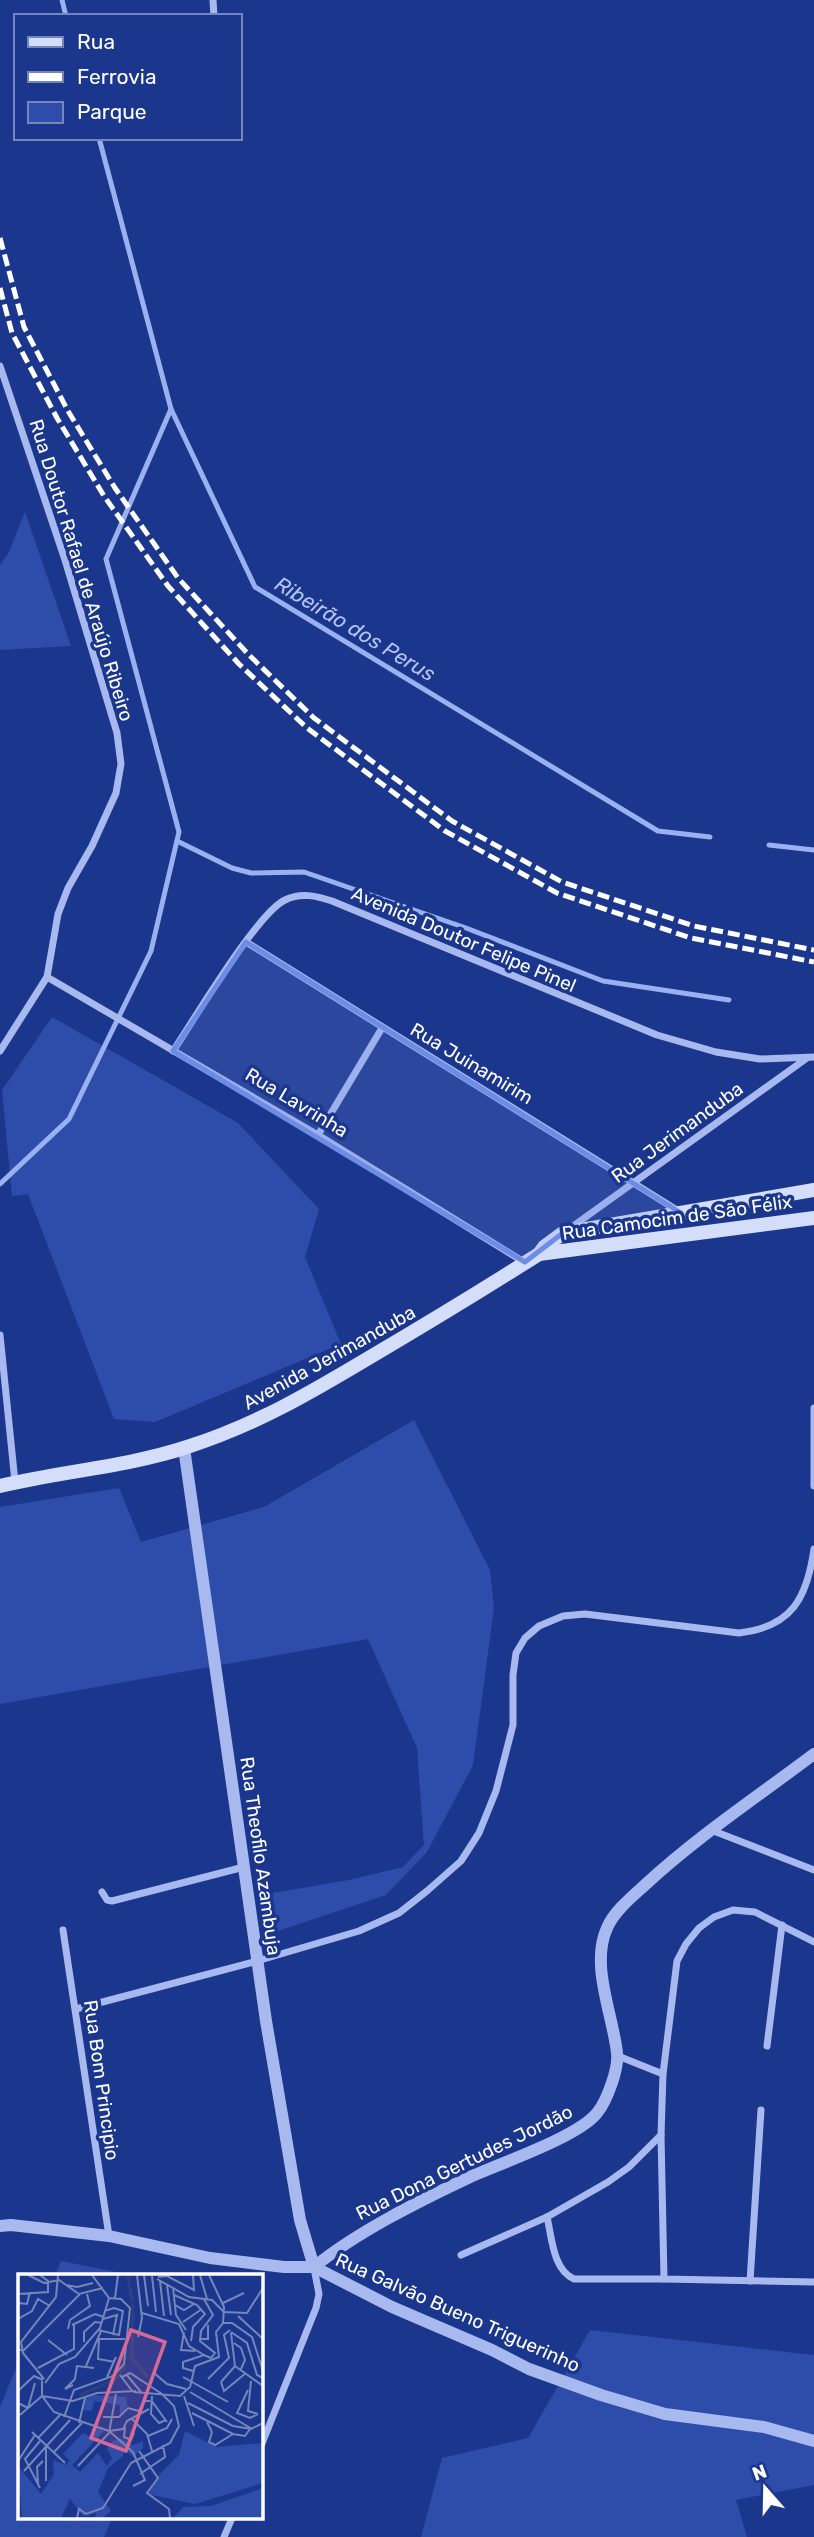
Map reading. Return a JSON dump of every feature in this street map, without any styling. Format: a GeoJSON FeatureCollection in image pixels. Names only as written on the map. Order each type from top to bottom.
{"type":"FeatureCollection","features":[{"type":"Feature","properties":{"kind":"main road","name":"Rua Camocim de São Félix"},"geometry":{"type":"LineString","coordinates":[[539,1254],[563,1233],[814,1190]]}},
{"type":"Feature","properties":{"kind":"main road","name":"Rua Camocim de São Félix"},"geometry":{"type":"LineString","coordinates":[[539,1254],[814,1218]]}},
{"type":"Feature","properties":{"kind":"main road","name":"Avenida Jerimanduba"},"geometry":{"type":"LineString","coordinates":[[7,1484],[126,1462],[184,1448],[244,1427],[289,1405],[539,1254]]}},
{"type":"Feature","properties":{"kind":"street","name":"Rua Doutor Rafael de Araújo Ribeiro"},"geometry":{"type":"LineString","coordinates":[[0,366],[65,560],[117,733],[121,764],[116,793],[92,846],[68,888],[58,914],[52,935],[47,977],[0,1051]]}},
{"type":"Feature","properties":{"kind":"street","name":"Avenida Doutor Felipe Pinel"},"geometry":{"type":"LineString","coordinates":[[173,1051],[271,910],[284,900],[298,895],[314,895],[657,1035],[716,1052],[760,1059],[811,1057]]}},
{"type":"Feature","properties":{"kind":"street","name":"Rua Juinamirim"},"geometry":{"type":"LineString","coordinates":[[246,943],[681,1213]]}},
{"type":"Feature","properties":{"kind":"street","name":"Rua Lavrinha"},"geometry":{"type":"LineString","coordinates":[[47,977],[318,1135],[525,1262]]}},
{"type":"Feature","properties":{"kind":"street"},"geometry":{"type":"LineString","coordinates":[[318,1135],[382,1028]]}},
{"type":"Feature","properties":{"kind":"street","name":"Rua Jerimanduba"},"geometry":{"type":"LineString","coordinates":[[563,1233],[811,1057]]}},
{"type":"Feature","properties":{"kind":"street"},"geometry":{"type":"LineString","coordinates":[[0,1335],[7,1484]]}},
{"type":"Feature","properties":{"kind":"street"},"geometry":{"type":"LineString","coordinates":[[814,1408],[814,1486]]}},
{"type":"Feature","properties":{"kind":"street","name":"Rua Theofilo Azambuja"},"geometry":{"type":"LineString","coordinates":[[184,1448],[257,1961],[300,2220],[314,2267]]}},
{"type":"Feature","properties":{"kind":"street"},"geometry":{"type":"LineString","coordinates":[[76,2009],[359,1931],[399,1913],[461,1861],[479,1833],[496,1791],[513,1725],[516,1653],[525,1638],[540,1626],[563,1616],[585,1614],[739,1633],[756,1631],[773,1625],[789,1614],[802,1597],[810,1574],[814,1549]]}},
{"type":"Feature","properties":{"kind":"street"},"geometry":{"type":"LineString","coordinates":[[711,1829],[814,1754]]}},
{"type":"Feature","properties":{"kind":"street"},"geometry":{"type":"LineString","coordinates":[[711,1829],[814,1870]]}},
{"type":"Feature","properties":{"kind":"street","name":"Rua Dona Gertudes Jordão"},"geometry":{"type":"LineString","coordinates":[[314,2267],[341,2245],[457,2184],[578,2130],[597,2112],[608,2094],[618,2056],[607,2008],[601,1953],[607,1927],[626,1903],[671,1861],[711,1829]]}},
{"type":"Feature","properties":{"kind":"street"},"geometry":{"type":"LineString","coordinates":[[102,1892],[107,1900],[118,1900],[244,1867]]}},
{"type":"Feature","properties":{"kind":"street"},"geometry":{"type":"LineString","coordinates":[[664,2279],[660,2135],[663,2074],[677,1961],[699,1928],[714,1917],[733,1910],[755,1912],[814,1942]]}},
{"type":"Feature","properties":{"kind":"street"},"geometry":{"type":"LineString","coordinates":[[767,2046],[782,1925]]}},
{"type":"Feature","properties":{"kind":"street","name":"Rua Bom Principio"},"geometry":{"type":"LineString","coordinates":[[63,1930],[109,2236]]}},
{"type":"Feature","properties":{"kind":"street"},"geometry":{"type":"LineString","coordinates":[[618,2056],[663,2074]]}},
{"type":"Feature","properties":{"kind":"street"},"geometry":{"type":"LineString","coordinates":[[750,2281],[761,2110]]}},
{"type":"Feature","properties":{"kind":"street"},"geometry":{"type":"LineString","coordinates":[[461,2255],[547,2217],[629,2167],[660,2135]]}},
{"type":"Feature","properties":{"kind":"street"},"geometry":{"type":"LineString","coordinates":[[547,2217],[560,2268],[565,2276],[574,2279],[814,2282]]}},
{"type":"Feature","properties":{"kind":"street","name":"Rua Galvão Bueno Triguerinho"},"geometry":{"type":"LineString","coordinates":[[0,2226],[109,2236],[210,2258],[284,2267],[314,2267],[392,2307],[529,2369],[601,2395],[665,2414],[764,2427],[814,2441]]}},
{"type":"Feature","properties":{"kind":"street"},"geometry":{"type":"LineString","coordinates":[[262,2443],[316,2308],[319,2294],[314,2267]]}},
{"type":"Feature","properties":{"kind":"street"},"geometry":{"type":"LineString","coordinates":[[224,2537],[231,2520]]}},
{"type":"Feature","properties":{"kind":"highlighted area"},"geometry":{"type":"Polygon","coordinates":[[[246,942],[681,1213],[563,1233],[525,1262],[173,1051],[246,942]]]}},
{"type":"Feature","properties":{"kind":"green space"},"geometry":{"type":"Polygon","coordinates":[[[25,512],[71,646],[0,650],[0,565],[8,554],[25,512]]]}},
{"type":"Feature","properties":{"kind":"green space"},"geometry":{"type":"Polygon","coordinates":[[[52,1017],[238,1123],[319,1209],[305,1257],[341,1344],[155,1422],[114,1419],[28,1194],[12,1196],[2,1090],[52,1017]]]}},
{"type":"Feature","properties":{"kind":"green space"},"geometry":{"type":"Polygon","coordinates":[[[414,1420],[490,1570],[494,1608],[473,1765],[427,1852],[386,1895],[272,1933],[267,1894],[349,1880],[403,1867],[424,1845],[417,1748],[368,1639],[0,1704],[0,1507],[119,1488],[141,1542],[264,1507],[414,1420]]]}},
{"type":"Feature","properties":{"kind":"green space"},"geometry":{"type":"Polygon","coordinates":[[[61,2261],[126,2274],[56,2274],[61,2261]]]}},
{"type":"Feature","properties":{"kind":"green space"},"geometry":{"type":"Polygon","coordinates":[[[590,2330],[814,2355],[814,2485],[736,2500],[747,2537],[421,2537],[442,2458],[528,2438],[590,2330]]]}},
{"type":"Feature","properties":{"kind":"green space"},"geometry":{"type":"Polygon","coordinates":[[[18,2363],[18,2520],[111,2520],[104,2537],[0,2537],[0,2407],[18,2363]]]}},
{"type":"Feature","properties":{"kind":"waterway","name":"Ribeirão dos Perus"},"geometry":{"type":"LineString","coordinates":[[62,0],[66,14]]}},
{"type":"Feature","properties":{"kind":"waterway","name":"Ribeirão dos Perus"},"geometry":{"type":"LineString","coordinates":[[100,140],[171,409],[255,587],[658,831],[710,837]]}},
{"type":"Feature","properties":{"kind":"waterway"},"geometry":{"type":"LineString","coordinates":[[0,1184],[69,1119],[151,951],[179,832],[106,559],[171,409]]}},
{"type":"Feature","properties":{"kind":"waterway"},"geometry":{"type":"LineString","coordinates":[[177,841],[232,868],[251,873],[304,872],[466,928],[603,981],[729,1000]]}},
{"type":"Feature","properties":{"kind":"waterway","name":"Ribeirão dos Perus"},"geometry":{"type":"LineString","coordinates":[[769,845],[814,850]]}},
{"type":"Feature","properties":{"kind":"railway"},"geometry":{"type":"LineString","coordinates":[[0,238],[24,327],[68,411],[115,488],[178,578],[249,655],[314,718],[452,821],[562,882],[694,926],[814,950]]}},
{"type":"Feature","properties":{"kind":"railway"},"geometry":{"type":"LineString","coordinates":[[0,288],[12,333],[57,418],[104,496],[168,586],[239,664],[307,728],[445,831],[557,893],[691,938],[814,962]]}}]}
